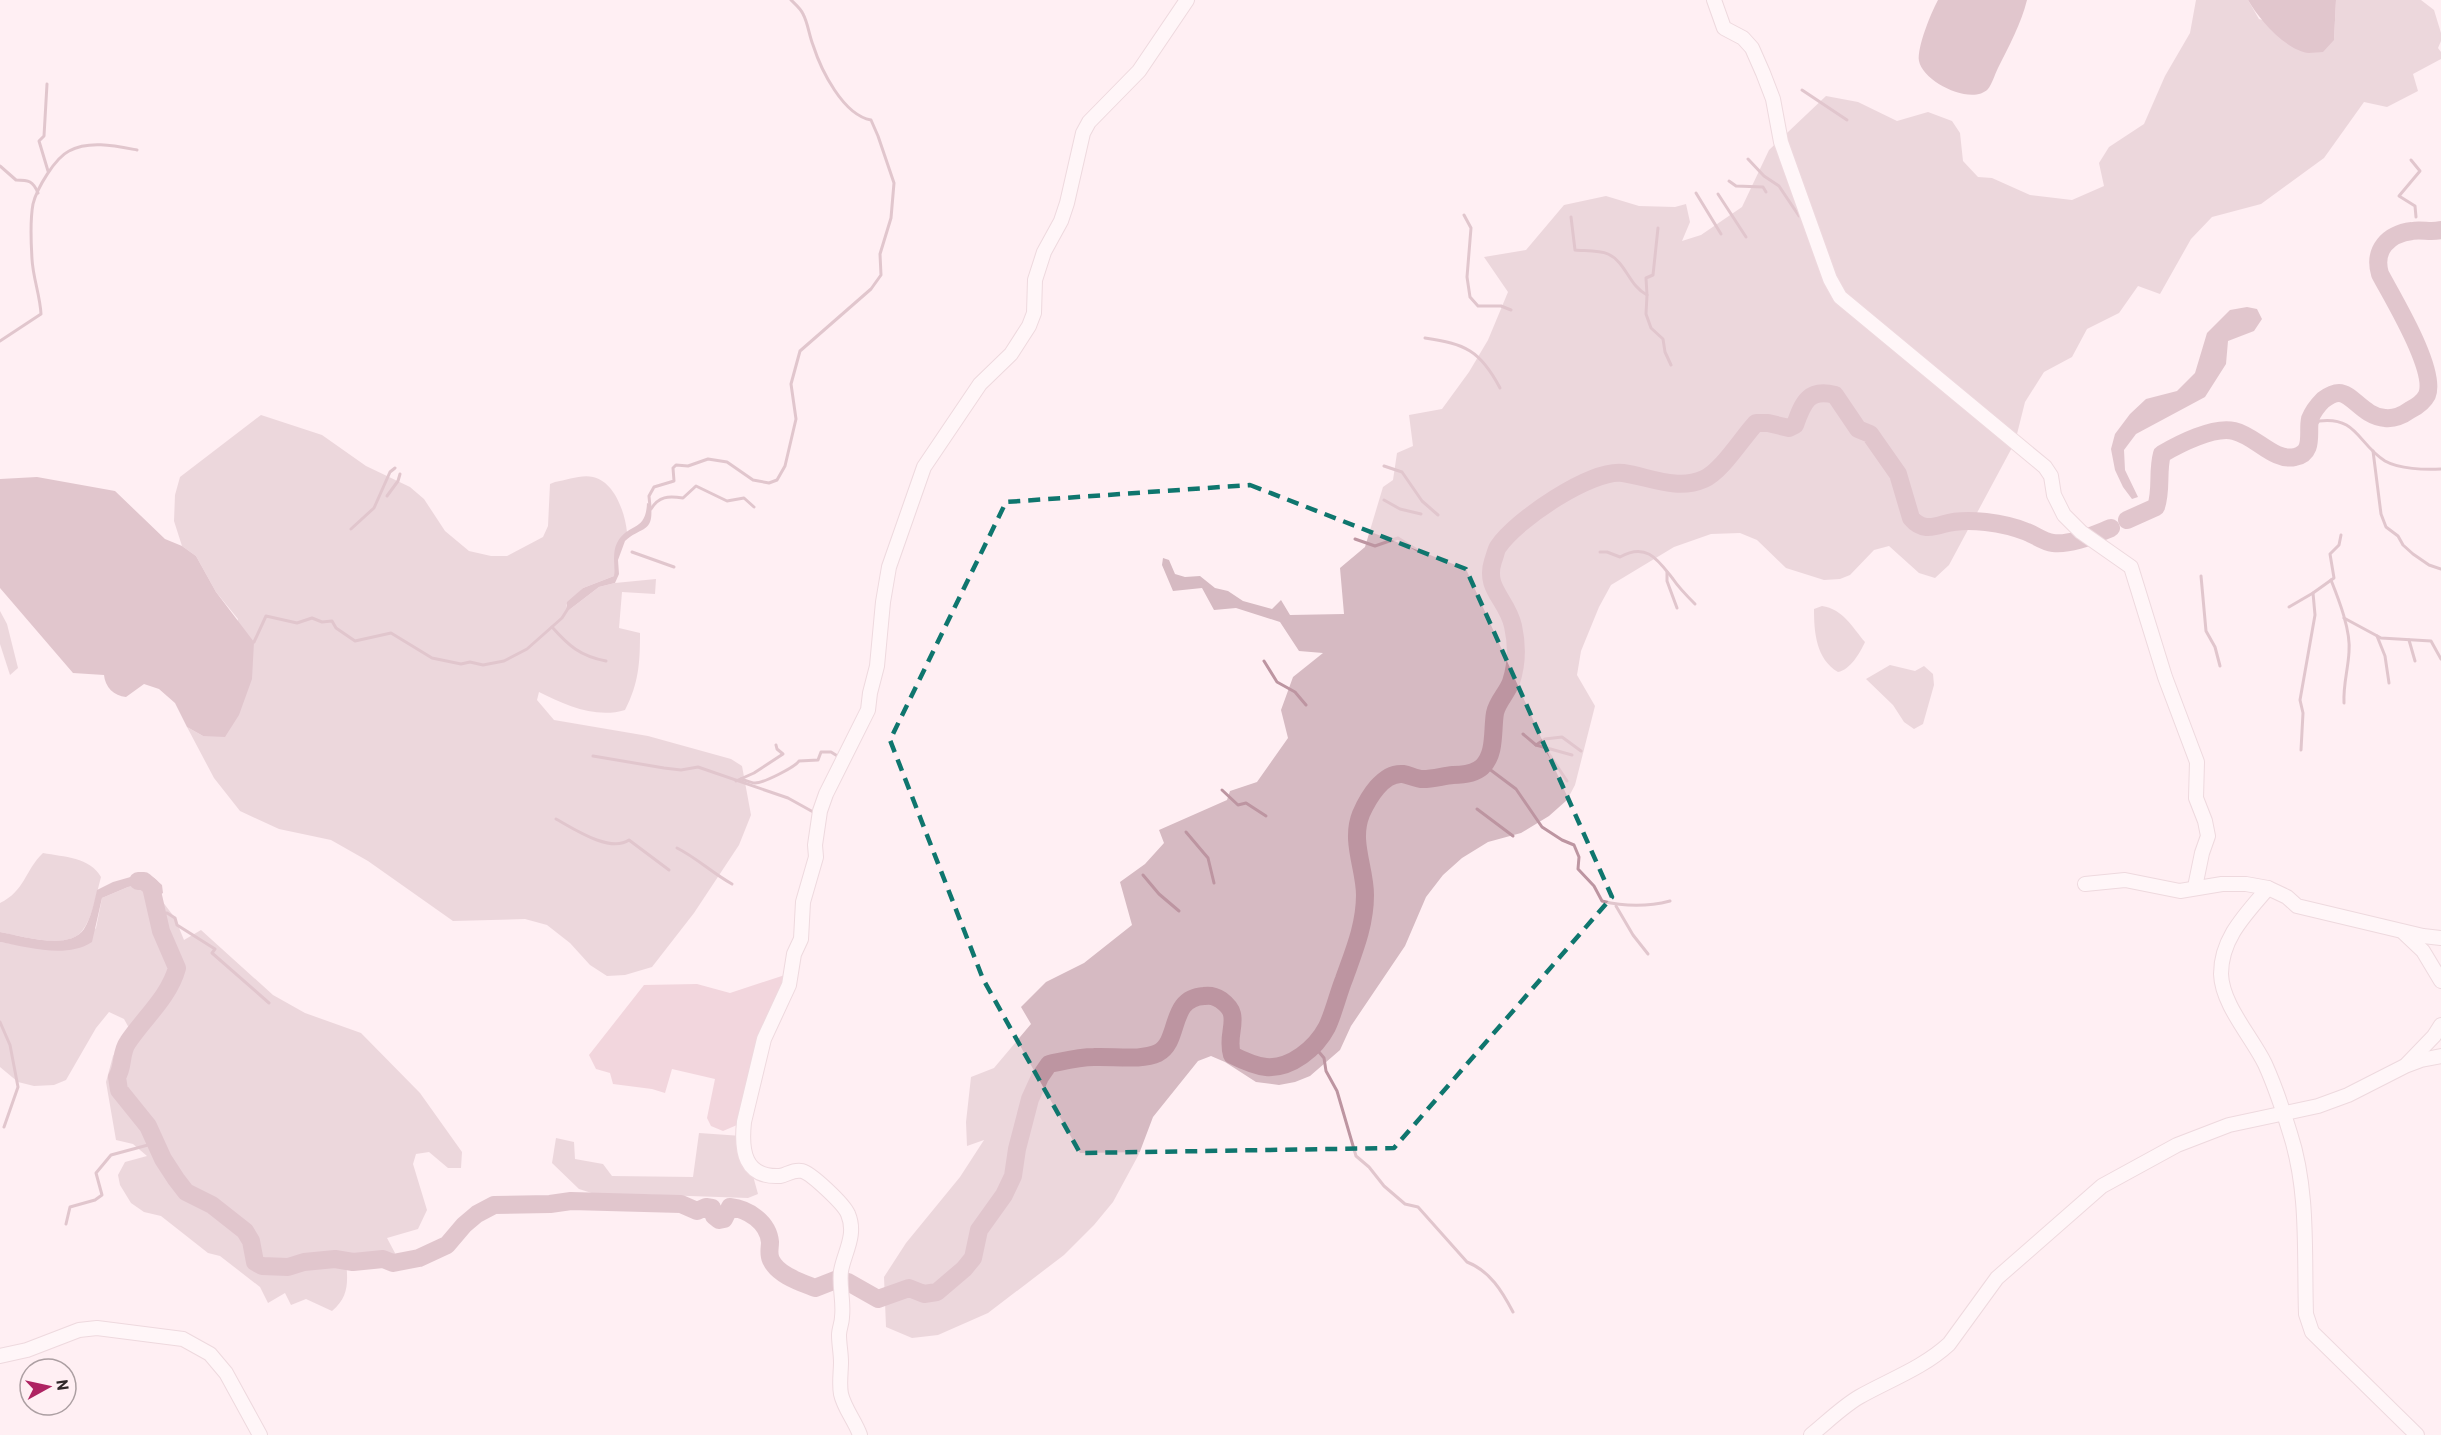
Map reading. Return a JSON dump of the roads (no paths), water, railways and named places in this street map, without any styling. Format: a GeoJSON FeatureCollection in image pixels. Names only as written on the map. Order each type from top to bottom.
{"type":"FeatureCollection","features":[{"type":"Feature","properties":{"kind":"street"},"geometry":{"type":"LineString","coordinates":[[861,1435],[840,1392],[839,1334],[843,1315],[840,1287],[841,1269],[850,1241],[849,1216],[846,1209],[814,1178],[802,1171],[793,1171],[781,1176],[761,1173],[752,1168],[745,1158],[742,1136],[744,1122],[764,1039],[789,985],[794,954],[801,939],[803,902],[816,857],[815,845],[820,811],[868,710],[877,666],[889,567],[924,467],[980,384],[1011,354],[1029,326],[1034,313],[1035,280],[1044,252],[1061,222],[1068,203],[1083,133],[1089,122],[1139,71],[1187,0]]}},
{"type":"Feature","properties":{"kind":"street"},"geometry":{"type":"LineString","coordinates":[[1714,0],[1724,28],[1743,38],[1752,48],[1763,73],[1773,99],[1780,142],[1830,279],[1840,297],[2045,467],[2051,476],[2054,495],[2064,515],[2081,532],[2131,567],[2165,677],[2197,762],[2196,798],[2208,836],[2195,888]]}},
{"type":"Feature","properties":{"kind":"street"},"geometry":{"type":"LineString","coordinates":[[2085,884],[2125,880],[2180,891],[2247,884],[2268,888],[2287,897],[2297,906],[2400,931],[2441,938]]}},
{"type":"Feature","properties":{"kind":"street"},"geometry":{"type":"LineString","coordinates":[[2268,888],[2232,931],[2223,957],[2221,975],[2224,989],[2239,1022],[2265,1064],[2291,1136],[2303,1191],[2306,1314],[2312,1332],[2417,1435]]}},
{"type":"Feature","properties":{"kind":"street"},"geometry":{"type":"LineString","coordinates":[[2400,931],[2423,951],[2441,981]]}},
{"type":"Feature","properties":{"kind":"street"},"geometry":{"type":"LineString","coordinates":[[2405,1066],[2434,1036],[2441,1025]]}},
{"type":"Feature","properties":{"kind":"street"},"geometry":{"type":"LineString","coordinates":[[1810,1435],[1857,1398],[1900,1377],[1939,1353],[1997,1278],[2102,1186],[2177,1145],[2229,1125],[2318,1106],[2348,1095],[2405,1066],[2441,1056]]}},
{"type":"Feature","properties":{"kind":"street"},"geometry":{"type":"LineString","coordinates":[[0,1356],[27,1350],[78,1330],[97,1328],[183,1339],[210,1354],[225,1373],[260,1435]]}},
{"type":"Feature","properties":{"kind":"waterway"},"geometry":{"type":"LineString","coordinates":[[650,507],[649,496],[654,487],[674,481],[673,468],[676,465],[688,466],[708,459],[727,462],[753,480],[769,483],[777,480],[785,466],[796,419],[791,384],[800,351],[871,289],[881,275],[880,254],[891,218],[894,183],[871,120],[851,110],[834,90],[817,55],[805,18],[791,0]]}},
{"type":"Feature","properties":{"kind":"waterway"},"geometry":{"type":"LineString","coordinates":[[47,84],[44,136],[39,141],[48,171]]}},
{"type":"Feature","properties":{"kind":"waterway"},"geometry":{"type":"LineString","coordinates":[[1802,90],[1847,120]]}},
{"type":"Feature","properties":{"kind":"waterway"},"geometry":{"type":"LineString","coordinates":[[0,341],[41,314],[33,266],[31,217],[35,197],[42,182],[58,160],[77,148],[103,145],[137,150]]}},
{"type":"Feature","properties":{"kind":"waterway"},"geometry":{"type":"LineString","coordinates":[[1748,159],[1764,176],[1779,186],[1799,216]]}},
{"type":"Feature","properties":{"kind":"waterway"},"geometry":{"type":"LineString","coordinates":[[2411,160],[2420,171],[2399,196],[2415,206],[2416,217]]}},
{"type":"Feature","properties":{"kind":"waterway"},"geometry":{"type":"LineString","coordinates":[[0,166],[16,180],[30,182],[38,193]]}},
{"type":"Feature","properties":{"kind":"waterway"},"geometry":{"type":"LineString","coordinates":[[1729,181],[1736,186],[1763,187],[1766,192]]}},
{"type":"Feature","properties":{"kind":"waterway"},"geometry":{"type":"LineString","coordinates":[[1696,193],[1721,234]]}},
{"type":"Feature","properties":{"kind":"waterway"},"geometry":{"type":"LineString","coordinates":[[1718,194],[1746,237]]}},
{"type":"Feature","properties":{"kind":"waterway"},"geometry":{"type":"LineString","coordinates":[[1464,215],[1471,228],[1467,277],[1470,297],[1478,306],[1501,306],[1511,310]]}},
{"type":"Feature","properties":{"kind":"waterway"},"geometry":{"type":"LineString","coordinates":[[1571,217],[1575,250],[1608,254],[1624,268],[1636,286],[1647,295],[1646,314],[1651,328],[1663,339],[1665,352],[1671,365]]}},
{"type":"Feature","properties":{"kind":"waterway"},"geometry":{"type":"LineString","coordinates":[[1647,295],[1646,278],[1653,275],[1658,228]]}},
{"type":"Feature","properties":{"kind":"waterway"},"geometry":{"type":"LineString","coordinates":[[2127,520],[2156,507],[2162,454],[2197,437],[2217,431],[2234,431],[2280,456],[2295,457],[2301,455],[2308,447],[2310,419],[2314,411],[2323,400],[2332,394],[2344,394],[2371,414],[2385,418],[2401,415],[2422,402],[2427,395],[2426,369],[2412,334],[2380,274],[2378,265],[2384,245],[2396,236],[2416,231],[2441,230]]}},
{"type":"Feature","properties":{"kind":"waterway"},"geometry":{"type":"LineString","coordinates":[[1425,338],[1451,343],[1470,351],[1485,365],[1500,388]]}},
{"type":"Feature","properties":{"kind":"waterway"},"geometry":{"type":"LineString","coordinates":[[138,881],[144,881],[151,887],[161,931],[177,968],[162,998],[126,1046],[117,1077],[119,1090],[148,1126],[163,1159],[186,1192],[212,1205],[245,1231],[251,1241],[255,1262],[262,1266],[288,1267],[304,1262],[335,1259],[353,1262],[383,1259],[393,1263],[419,1258],[447,1245],[464,1225],[477,1214],[494,1205],[550,1204],[571,1201],[681,1204],[697,1211],[706,1207],[712,1208],[714,1216],[719,1220],[724,1219],[730,1207],[744,1210],[765,1228],[770,1242],[770,1258],[774,1265],[790,1277],[815,1288],[838,1279],[878,1299],[909,1288],[924,1294],[937,1292],[964,1269],[973,1258],[979,1230],[1004,1195],[1013,1176],[1017,1149],[1030,1099],[1049,1064],[1083,1058],[1136,1058],[1158,1053],[1170,1039],[1185,1004],[1193,999],[1206,996],[1213,996],[1228,1006],[1233,1019],[1230,1043],[1232,1055],[1253,1064],[1266,1067],[1285,1065],[1302,1056],[1322,1035],[1332,1015],[1355,948],[1365,906],[1357,844],[1361,814],[1377,787],[1396,774],[1427,779],[1472,773],[1486,762],[1493,742],[1496,709],[1511,682],[1516,654],[1513,626],[1491,579],[1493,561],[1498,547],[1507,536],[1555,498],[1592,479],[1609,474],[1623,473],[1684,484],[1704,479],[1725,462],[1756,423],[1789,428],[1795,425],[1808,399],[1813,395],[1826,393],[1835,395],[1858,429],[1870,434],[1898,474],[1911,518],[1919,525],[1930,527],[1964,521],[1986,522],[2018,529],[2053,543],[2082,539],[2111,528]]}},
{"type":"Feature","properties":{"kind":"waterway"},"geometry":{"type":"LineString","coordinates":[[2310,431],[2319,421],[2342,423],[2356,433],[2376,454],[2391,464],[2420,469],[2441,469]]}},
{"type":"Feature","properties":{"kind":"waterway"},"geometry":{"type":"LineString","coordinates":[[2373,451],[2381,514],[2386,527],[2398,536],[2403,545],[2413,554],[2429,565],[2441,569]]}},
{"type":"Feature","properties":{"kind":"waterway"},"geometry":{"type":"LineString","coordinates":[[1384,466],[1402,472],[1422,501],[1438,515]]}},
{"type":"Feature","properties":{"kind":"waterway"},"geometry":{"type":"LineString","coordinates":[[351,529],[374,508],[390,472],[395,468]]}},
{"type":"Feature","properties":{"kind":"waterway"},"geometry":{"type":"LineString","coordinates":[[387,496],[398,481],[400,474]]}},
{"type":"Feature","properties":{"kind":"waterway"},"geometry":{"type":"LineString","coordinates":[[651,509],[664,498],[683,498],[696,486],[727,501],[744,498],[754,507]]}},
{"type":"Feature","properties":{"kind":"waterway"},"geometry":{"type":"LineString","coordinates":[[1384,500],[1400,509],[1421,514]]}},
{"type":"Feature","properties":{"kind":"waterway"},"geometry":{"type":"LineString","coordinates":[[2301,750],[2303,713],[2300,700],[2315,615],[2313,593],[2334,578],[2330,554],[2339,545],[2341,535]]}},
{"type":"Feature","properties":{"kind":"waterway"},"geometry":{"type":"LineString","coordinates":[[1355,539],[1375,546],[1398,538],[1417,550]]}},
{"type":"Feature","properties":{"kind":"waterway"},"geometry":{"type":"LineString","coordinates":[[1600,552],[1620,557],[1638,551],[1651,555],[1695,604]]}},
{"type":"Feature","properties":{"kind":"waterway"},"geometry":{"type":"LineString","coordinates":[[632,552],[674,567]]}},
{"type":"Feature","properties":{"kind":"waterway"},"geometry":{"type":"LineString","coordinates":[[1667,572],[1667,581],[1677,608]]}},
{"type":"Feature","properties":{"kind":"waterway"},"geometry":{"type":"LineString","coordinates":[[2201,576],[2206,631],[2215,647],[2220,666]]}},
{"type":"Feature","properties":{"kind":"waterway"},"geometry":{"type":"LineString","coordinates":[[2331,580],[2344,616],[2349,644],[2344,703]]}},
{"type":"Feature","properties":{"kind":"waterway"},"geometry":{"type":"LineString","coordinates":[[2289,607],[2313,593]]}},
{"type":"Feature","properties":{"kind":"waterway"},"geometry":{"type":"LineString","coordinates":[[254,642],[266,616],[297,623],[312,618],[322,622],[332,621],[336,628],[355,641],[391,633],[432,658],[461,664],[470,662],[483,665],[504,661],[527,649],[562,618],[569,607]]}},
{"type":"Feature","properties":{"kind":"waterway"},"geometry":{"type":"LineString","coordinates":[[2344,618],[2381,638],[2431,641],[2441,659]]}},
{"type":"Feature","properties":{"kind":"waterway"},"geometry":{"type":"LineString","coordinates":[[552,627],[576,649],[606,661]]}},
{"type":"Feature","properties":{"kind":"waterway"},"geometry":{"type":"LineString","coordinates":[[2377,636],[2385,656],[2389,683]]}},
{"type":"Feature","properties":{"kind":"waterway"},"geometry":{"type":"LineString","coordinates":[[2409,640],[2415,661]]}},
{"type":"Feature","properties":{"kind":"waterway"},"geometry":{"type":"LineString","coordinates":[[1264,661],[1277,682],[1295,692],[1306,705]]}},
{"type":"Feature","properties":{"kind":"waterway"},"geometry":{"type":"LineString","coordinates":[[1523,734],[1536,745],[1545,739],[1562,737],[1581,751]]}},
{"type":"Feature","properties":{"kind":"waterway"},"geometry":{"type":"LineString","coordinates":[[736,781],[754,773],[783,754],[776,745]]}},
{"type":"Feature","properties":{"kind":"waterway"},"geometry":{"type":"LineString","coordinates":[[1536,745],[1572,755]]}},
{"type":"Feature","properties":{"kind":"waterway"},"geometry":{"type":"LineString","coordinates":[[1545,748],[1567,781]]}},
{"type":"Feature","properties":{"kind":"waterway"},"geometry":{"type":"LineString","coordinates":[[741,779],[755,783],[765,780],[786,771],[799,761],[818,760],[821,752],[831,752],[839,757]]}},
{"type":"Feature","properties":{"kind":"waterway"},"geometry":{"type":"LineString","coordinates":[[593,756],[681,770],[698,767],[788,798],[815,813]]}},
{"type":"Feature","properties":{"kind":"waterway"},"geometry":{"type":"LineString","coordinates":[[1484,765],[1516,789],[1542,827],[1574,845],[1579,857],[1578,869],[1594,886],[1602,901],[1636,906],[1670,901]]}},
{"type":"Feature","properties":{"kind":"waterway"},"geometry":{"type":"LineString","coordinates":[[1222,790],[1238,805],[1246,803],[1266,816]]}},
{"type":"Feature","properties":{"kind":"waterway"},"geometry":{"type":"LineString","coordinates":[[1477,809],[1513,836]]}},
{"type":"Feature","properties":{"kind":"waterway"},"geometry":{"type":"LineString","coordinates":[[556,819],[602,842],[612,844],[629,840],[669,870]]}},
{"type":"Feature","properties":{"kind":"waterway"},"geometry":{"type":"LineString","coordinates":[[1186,832],[1208,858],[1214,883]]}},
{"type":"Feature","properties":{"kind":"waterway"},"geometry":{"type":"LineString","coordinates":[[677,848],[732,884]]}},
{"type":"Feature","properties":{"kind":"waterway"},"geometry":{"type":"LineString","coordinates":[[1143,875],[1159,894],[1179,911]]}},
{"type":"Feature","properties":{"kind":"waterway"},"geometry":{"type":"LineString","coordinates":[[1616,906],[1633,935],[1648,954]]}},
{"type":"Feature","properties":{"kind":"waterway"},"geometry":{"type":"LineString","coordinates":[[157,914],[167,913],[175,918],[177,925],[215,949],[212,953],[269,1003]]}},
{"type":"Feature","properties":{"kind":"waterway"},"geometry":{"type":"LineString","coordinates":[[0,1022],[10,1045],[18,1087],[4,1127]]}},
{"type":"Feature","properties":{"kind":"waterway"},"geometry":{"type":"LineString","coordinates":[[1307,1052],[1319,1052],[1324,1058],[1326,1071],[1337,1091],[1356,1156],[1369,1167],[1384,1186],[1405,1204],[1418,1207],[1467,1262],[1489,1276],[1500,1289],[1513,1312]]}},
{"type":"Feature","properties":{"kind":"waterway"},"geometry":{"type":"LineString","coordinates":[[66,1224],[70,1207],[95,1200],[102,1195],[96,1173],[111,1155],[148,1145],[151,1132]]}}]}
